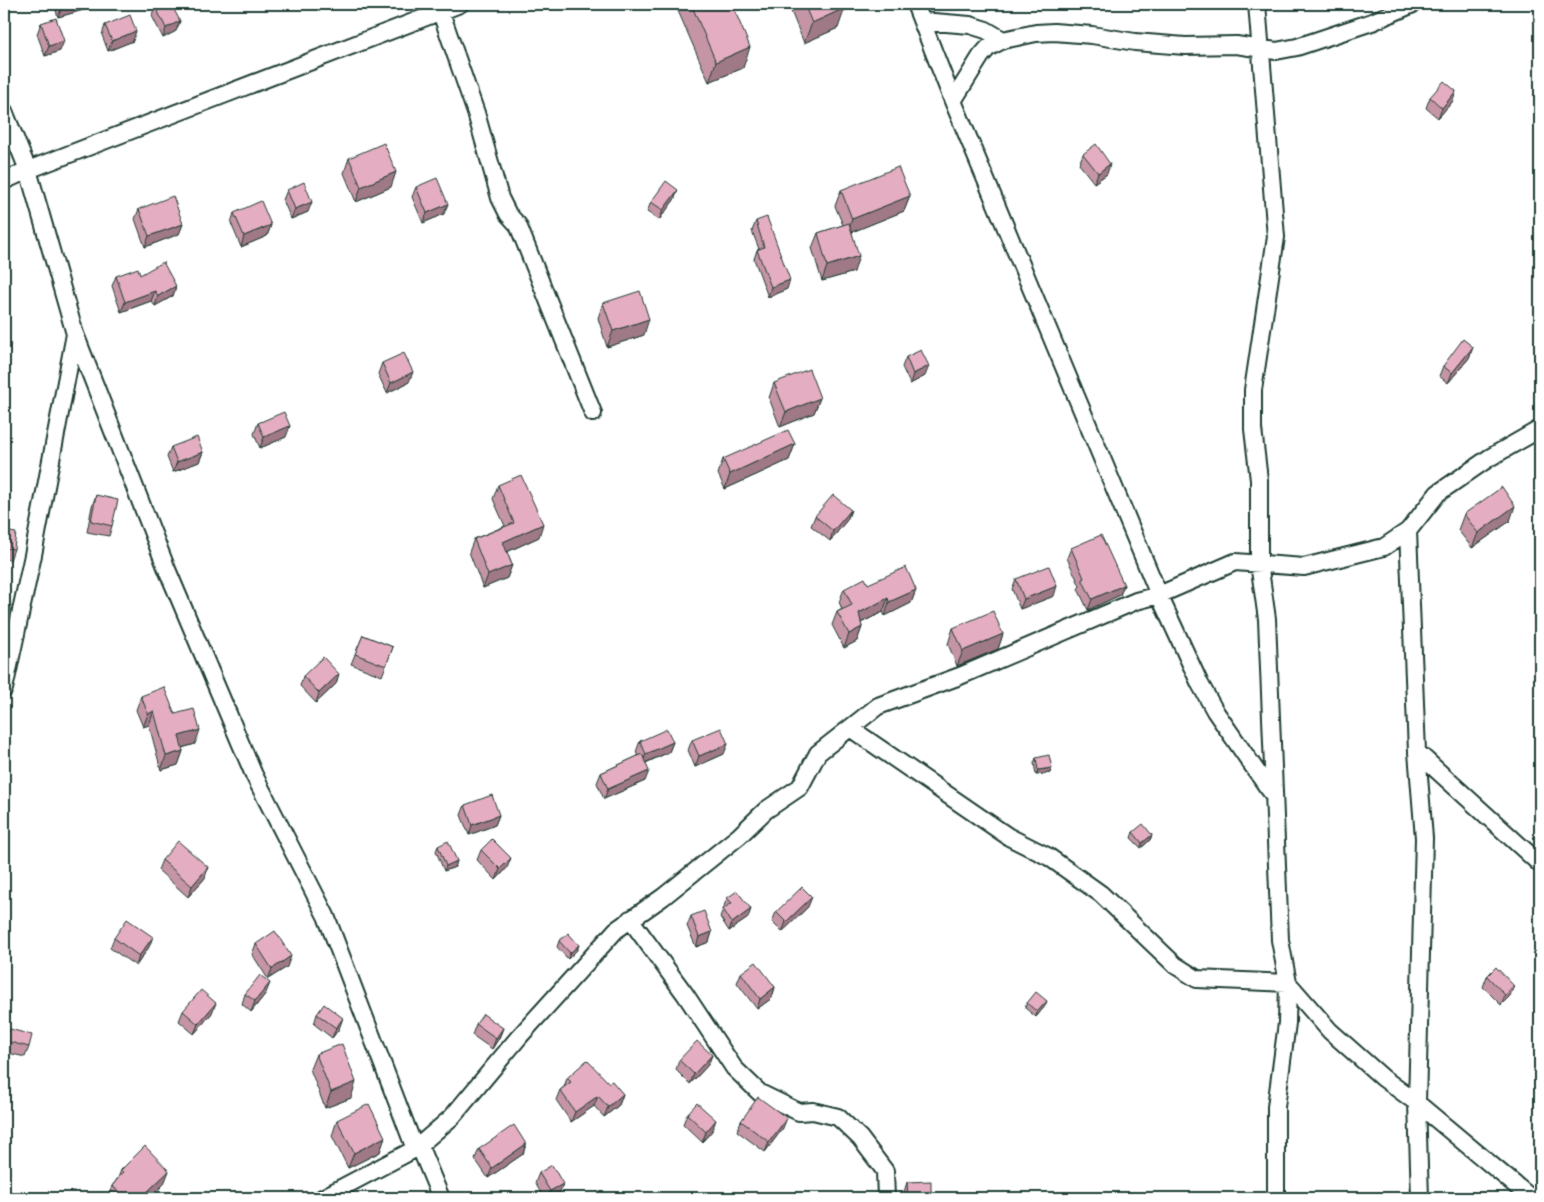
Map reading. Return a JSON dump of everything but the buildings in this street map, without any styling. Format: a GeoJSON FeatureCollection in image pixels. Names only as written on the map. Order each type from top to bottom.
{"type":"FeatureCollection","features":[{"type":"Feature","properties":{"kind":"street"},"geometry":{"type":"LineString","coordinates":[[4,181],[440,8],[460,4]]}},
{"type":"Feature","properties":{"kind":"street"},"geometry":{"type":"LineString","coordinates":[[915,4],[953,101],[1159,595],[1200,684],[1215,711],[1273,794]]}},
{"type":"Feature","properties":{"kind":"street"},"geometry":{"type":"LineString","coordinates":[[1257,4],[1276,238],[1252,400],[1253,429],[1259,480],[1259,563],[1267,619],[1280,940],[1288,984],[1287,1022],[1276,1108],[1276,1198]]}},
{"type":"Feature","properties":{"kind":"street"},"geometry":{"type":"LineString","coordinates":[[953,101],[988,48],[1003,40],[1036,33],[1054,32],[1092,35],[1135,42],[1185,46],[1236,45],[1276,51],[1298,47],[1372,22],[1413,4]]}},
{"type":"Feature","properties":{"kind":"street"},"geometry":{"type":"LineString","coordinates":[[440,8],[476,113],[500,198],[508,214],[518,225],[593,413]]}},
{"type":"Feature","properties":{"kind":"street"},"geometry":{"type":"LineString","coordinates":[[922,21],[970,25],[986,30],[1003,40]]}},
{"type":"Feature","properties":{"kind":"street"},"geometry":{"type":"LineString","coordinates":[[4,111],[28,170],[75,334],[166,567],[254,776],[326,916],[417,1147],[441,1198]]}},
{"type":"Feature","properties":{"kind":"street"},"geometry":{"type":"LineString","coordinates":[[4,690],[33,555],[75,334]]}},
{"type":"Feature","properties":{"kind":"street"},"geometry":{"type":"LineString","coordinates":[[322,1198],[417,1147],[452,1117],[519,1037],[616,930],[663,897],[733,841],[766,810],[800,787],[818,752],[878,706],[960,676],[1136,601],[1159,595],[1235,562],[1304,567],[1340,556],[1384,547],[1408,531],[1438,493],[1489,458],[1540,429]]}},
{"type":"Feature","properties":{"kind":"street"},"geometry":{"type":"LineString","coordinates":[[1408,531],[1417,752],[1424,838],[1417,1104],[1420,1198]]}},
{"type":"Feature","properties":{"kind":"street"},"geometry":{"type":"LineString","coordinates":[[850,728],[1009,837],[1049,856],[1101,894],[1175,965],[1197,980],[1288,984],[1330,1031],[1383,1078],[1531,1198]]}},
{"type":"Feature","properties":{"kind":"street"},"geometry":{"type":"LineString","coordinates":[[1417,752],[1540,864]]}},
{"type":"Feature","properties":{"kind":"street"},"geometry":{"type":"LineString","coordinates":[[630,919],[734,1068],[760,1093],[799,1112],[814,1112],[838,1117],[860,1138],[885,1171],[886,1198]]}}]}
